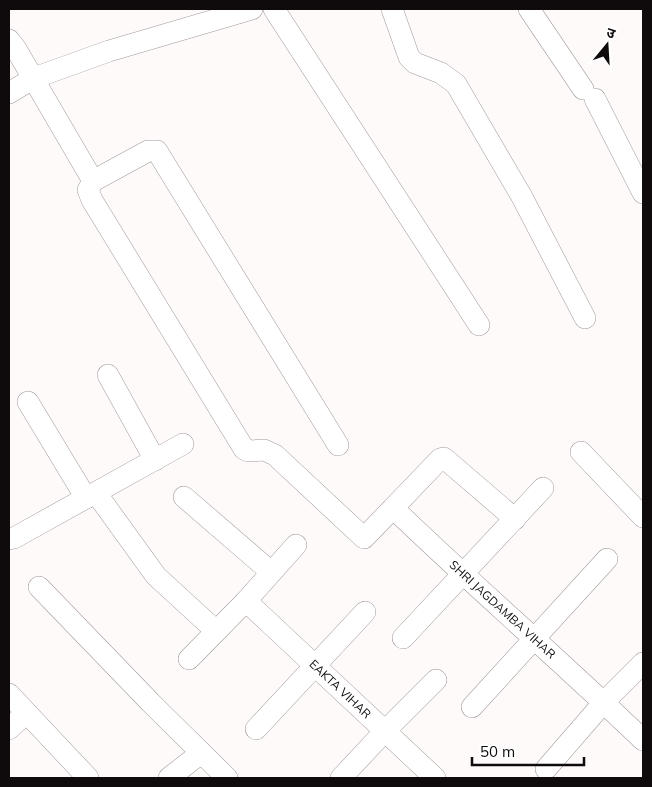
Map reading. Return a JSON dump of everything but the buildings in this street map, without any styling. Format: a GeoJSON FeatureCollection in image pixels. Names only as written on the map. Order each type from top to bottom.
{"type":"FeatureCollection","features":[{"type":"Feature","properties":{"kind":"street"},"geometry":{"type":"LineString","coordinates":[[9,93],[34,78],[109,51],[252,9]]}},
{"type":"Feature","properties":{"kind":"street"},"geometry":{"type":"LineString","coordinates":[[274,9],[479,325]]}},
{"type":"Feature","properties":{"kind":"street"},"geometry":{"type":"LineString","coordinates":[[392,9],[410,57],[415,64],[441,73],[456,84],[522,197],[585,318]]}},
{"type":"Feature","properties":{"kind":"street"},"geometry":{"type":"LineString","coordinates":[[529,9],[589,94],[643,194]]}},
{"type":"Feature","properties":{"kind":"street"},"geometry":{"type":"LineString","coordinates":[[9,40],[34,78],[93,181]]}},
{"type":"Feature","properties":{"kind":"street"},"geometry":{"type":"LineString","coordinates":[[338,445],[157,151],[148,151],[93,181],[88,190],[92,200],[244,449],[264,450],[275,455],[364,538],[440,459],[444,458],[515,520]]}},
{"type":"Feature","properties":{"kind":"street"},"geometry":{"type":"LineString","coordinates":[[108,375],[155,460]]}},
{"type":"Feature","properties":{"kind":"street"},"geometry":{"type":"LineString","coordinates":[[28,402],[91,495],[156,576],[216,631]]}},
{"type":"Feature","properties":{"kind":"street"},"geometry":{"type":"LineString","coordinates":[[9,539],[14,538],[184,444]]}},
{"type":"Feature","properties":{"kind":"street"},"geometry":{"type":"LineString","coordinates":[[581,452],[643,517]]}},
{"type":"Feature","properties":{"kind":"street"},"geometry":{"type":"LineString","coordinates":[[403,638],[543,488]]}},
{"type":"Feature","properties":{"kind":"street"},"geometry":{"type":"LineString","coordinates":[[184,497],[271,572]]}},
{"type":"Feature","properties":{"kind":"street","name":"SHRI JAGDAMBA VIHAR"},"geometry":{"type":"LineString","coordinates":[[393,508],[643,740]]}},
{"type":"Feature","properties":{"kind":"street"},"geometry":{"type":"LineString","coordinates":[[189,659],[246,601],[296,545]]}},
{"type":"Feature","properties":{"kind":"street"},"geometry":{"type":"LineString","coordinates":[[472,707],[608,559]]}},
{"type":"Feature","properties":{"kind":"street"},"geometry":{"type":"LineString","coordinates":[[39,588],[151,704],[227,778]]}},
{"type":"Feature","properties":{"kind":"street","name":"EAKTA VIHAR"},"geometry":{"type":"LineString","coordinates":[[246,601],[435,778]]}},
{"type":"Feature","properties":{"kind":"street"},"geometry":{"type":"LineString","coordinates":[[256,729],[365,612]]}},
{"type":"Feature","properties":{"kind":"street"},"geometry":{"type":"LineString","coordinates":[[546,768],[604,702],[643,662]]}},
{"type":"Feature","properties":{"kind":"street"},"geometry":{"type":"LineString","coordinates":[[341,778],[436,680]]}},
{"type":"Feature","properties":{"kind":"street"},"geometry":{"type":"LineString","coordinates":[[9,694],[88,778]]}},
{"type":"Feature","properties":{"kind":"street"},"geometry":{"type":"LineString","coordinates":[[9,729],[26,713]]}},
{"type":"Feature","properties":{"kind":"street"},"geometry":{"type":"LineString","coordinates":[[169,778],[201,753]]}}]}
